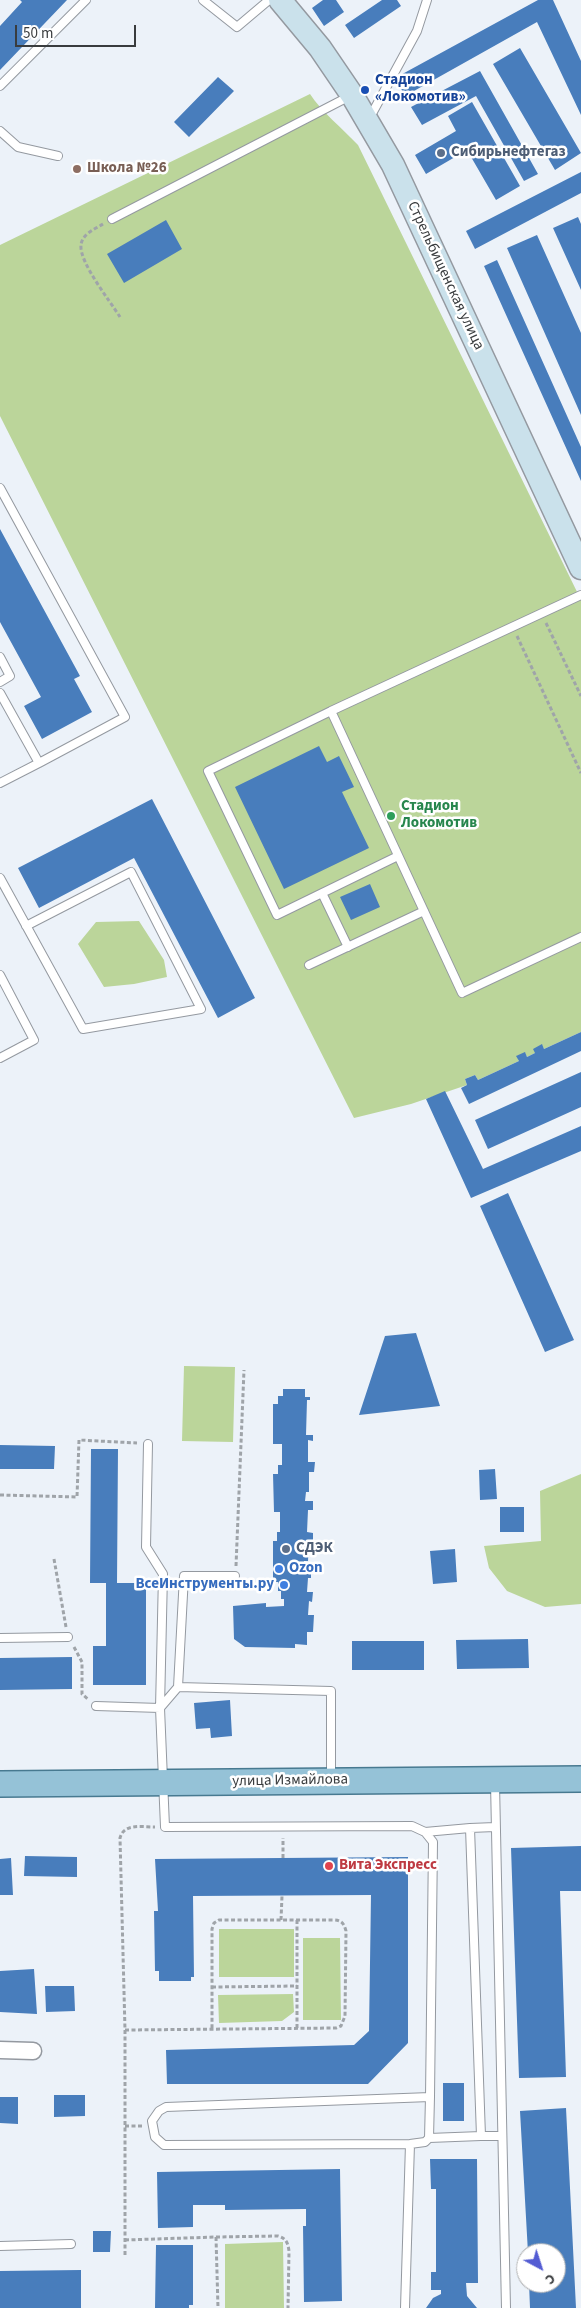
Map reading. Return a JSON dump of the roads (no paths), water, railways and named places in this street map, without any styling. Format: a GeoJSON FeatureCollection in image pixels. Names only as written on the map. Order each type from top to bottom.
{"type":"FeatureCollection","features":[{"type":"Feature","properties":{"kind":"main road","name":"Стрельбищенская улица"},"geometry":{"type":"LineString","coordinates":[[280,0],[320,48],[352,95],[393,165],[581,568]]}},
{"type":"Feature","properties":{"kind":"main road","name":"улица Измайлова"},"geometry":{"type":"LineString","coordinates":[[0,1784],[581,1779]]}},
{"type":"Feature","properties":{"kind":"street"},"geometry":{"type":"LineString","coordinates":[[0,2050],[33,2051]]}},
{"type":"Feature","properties":{"kind":"lane"},"geometry":{"type":"LineString","coordinates":[[0,86],[86,0]]}},
{"type":"Feature","properties":{"kind":"lane"},"geometry":{"type":"LineString","coordinates":[[203,0],[237,27],[269,0]]}},
{"type":"Feature","properties":{"kind":"lane"},"geometry":{"type":"LineString","coordinates":[[368,121],[417,31],[427,0]]}},
{"type":"Feature","properties":{"kind":"lane"},"geometry":{"type":"LineString","coordinates":[[112,219],[352,95]]}},
{"type":"Feature","properties":{"kind":"lane"},"geometry":{"type":"LineString","coordinates":[[0,131],[18,147],[58,156]]}},
{"type":"Feature","properties":{"kind":"lane"},"geometry":{"type":"LineString","coordinates":[[0,488],[125,717],[0,783]]}},
{"type":"Feature","properties":{"kind":"lane"},"geometry":{"type":"LineString","coordinates":[[398,856],[277,915],[208,771],[331,711],[581,595]]}},
{"type":"Feature","properties":{"kind":"lane"},"geometry":{"type":"LineString","coordinates":[[0,658],[10,676],[0,682]]}},
{"type":"Feature","properties":{"kind":"lane"},"geometry":{"type":"LineString","coordinates":[[0,692],[39,763]]}},
{"type":"Feature","properties":{"kind":"lane"},"geometry":{"type":"LineString","coordinates":[[331,711],[462,993],[581,937]]}},
{"type":"Feature","properties":{"kind":"lane"},"geometry":{"type":"LineString","coordinates":[[0,878],[26,926],[83,1030],[201,1009],[131,872],[26,926]]}},
{"type":"Feature","properties":{"kind":"lane"},"geometry":{"type":"LineString","coordinates":[[322,893],[348,947]]}},
{"type":"Feature","properties":{"kind":"lane"},"geometry":{"type":"LineString","coordinates":[[308,965],[424,910]]}},
{"type":"Feature","properties":{"kind":"lane"},"geometry":{"type":"LineString","coordinates":[[0,975],[34,1040],[0,1058]]}},
{"type":"Feature","properties":{"kind":"lane"},"geometry":{"type":"LineString","coordinates":[[148,1444],[146,1547],[163,1574],[160,1708],[165,1827],[412,1826],[425,1832],[433,1842],[429,2138]]}},
{"type":"Feature","properties":{"kind":"lane"},"geometry":{"type":"LineString","coordinates":[[160,1708],[178,1687],[184,1576],[235,1576]]}},
{"type":"Feature","properties":{"kind":"lane"},"geometry":{"type":"LineString","coordinates":[[0,1638],[68,1636]]}},
{"type":"Feature","properties":{"kind":"lane"},"geometry":{"type":"LineString","coordinates":[[178,1687],[332,1691],[331,1780]]}},
{"type":"Feature","properties":{"kind":"lane"},"geometry":{"type":"LineString","coordinates":[[96,1706],[160,1708]]}},
{"type":"Feature","properties":{"kind":"lane"},"geometry":{"type":"LineString","coordinates":[[495,1779],[506,2308]]}},
{"type":"Feature","properties":{"kind":"lane"},"geometry":{"type":"LineString","coordinates":[[425,1832],[496,1827]]}},
{"type":"Feature","properties":{"kind":"lane"},"geometry":{"type":"LineString","coordinates":[[470,1828],[481,2136]]}},
{"type":"Feature","properties":{"kind":"lane"},"geometry":{"type":"LineString","coordinates":[[430,2097],[166,2107],[158,2112],[152,2121],[152,2126],[154,2137],[164,2145],[410,2144],[425,2142],[429,2138],[502,2136]]}},
{"type":"Feature","properties":{"kind":"lane"},"geometry":{"type":"LineString","coordinates":[[405,2308],[410,2144]]}},
{"type":"Feature","properties":{"kind":"lane"},"geometry":{"type":"LineString","coordinates":[[0,2246],[71,2244]]}},
{"type":"Feature","properties":{"kind":"place","name":"Стадион «Локомотив»"},"geometry":{"type":"Point","coordinates":[365,90]}},
{"type":"Feature","properties":{"kind":"place","name":"Сибирьнефтегаз"},"geometry":{"type":"Point","coordinates":[441,153]}},
{"type":"Feature","properties":{"kind":"place","name":"Школа №26"},"geometry":{"type":"Point","coordinates":[77,169]}},
{"type":"Feature","properties":{"kind":"place","name":"Стадион Локомотив"},"geometry":{"type":"Point","coordinates":[391,816]}},
{"type":"Feature","properties":{"kind":"place","name":"СДЭК"},"geometry":{"type":"Point","coordinates":[286,1549]}},
{"type":"Feature","properties":{"kind":"place","name":"Ozon"},"geometry":{"type":"Point","coordinates":[279,1569]}},
{"type":"Feature","properties":{"kind":"place","name":"ВсеИнструменты.ру"},"geometry":{"type":"Point","coordinates":[284,1585]}},
{"type":"Feature","properties":{"kind":"place","name":"Вита Экспресс"},"geometry":{"type":"Point","coordinates":[329,1866]}}]}
